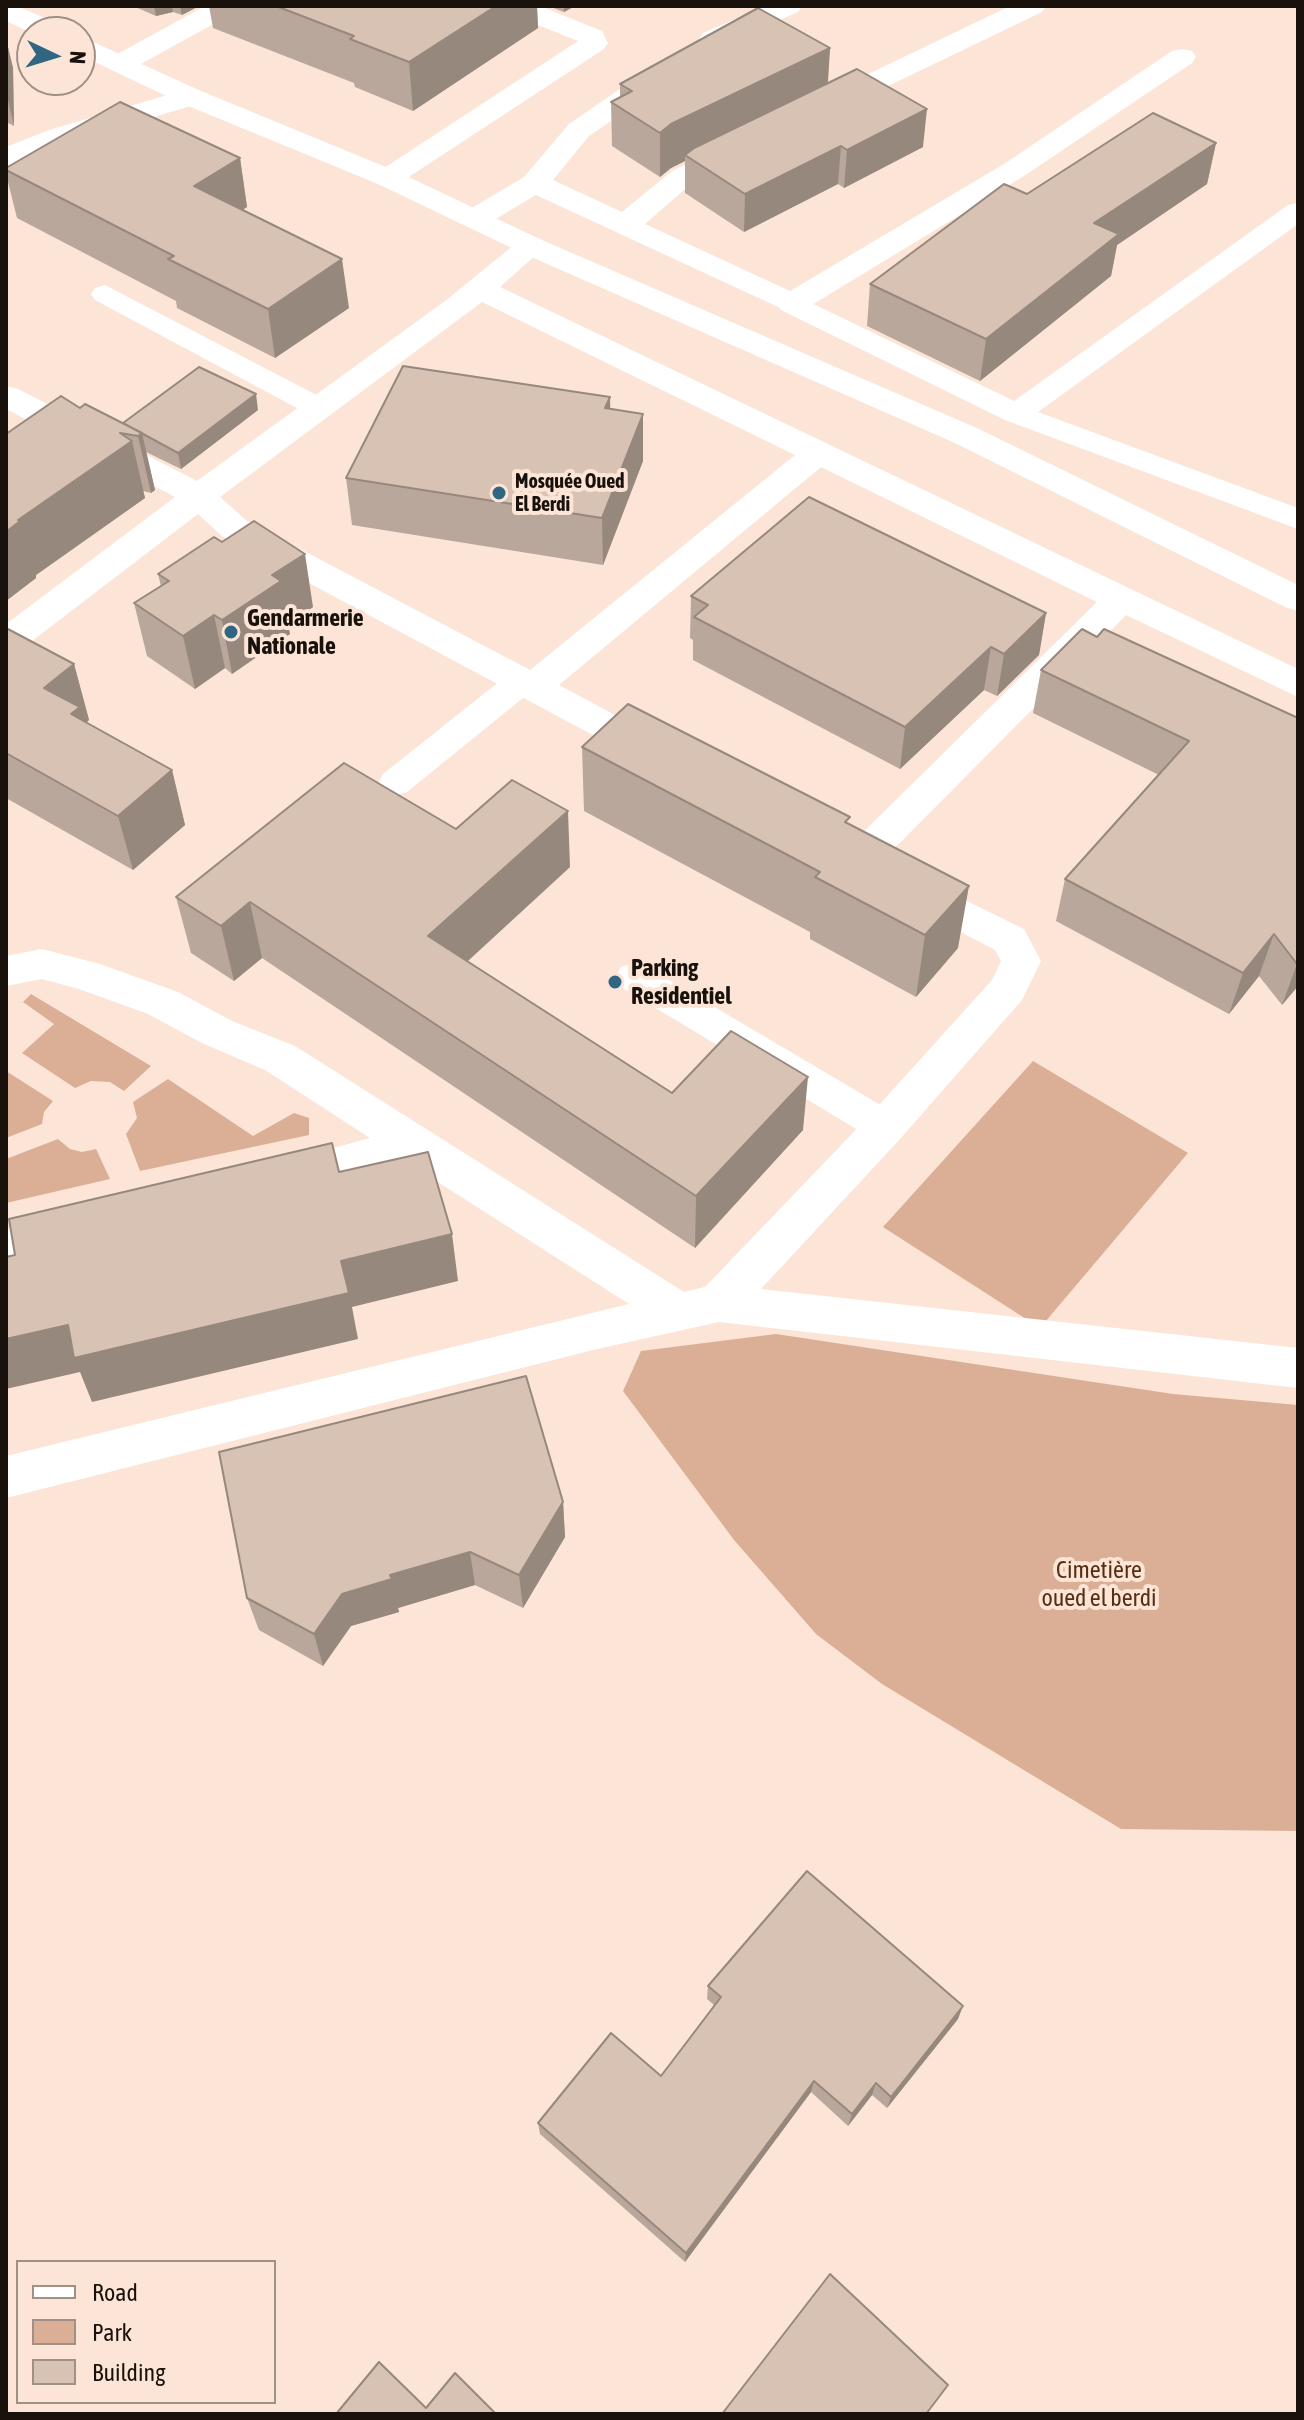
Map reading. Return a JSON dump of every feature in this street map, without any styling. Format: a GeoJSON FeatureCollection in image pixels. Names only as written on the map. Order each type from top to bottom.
{"type":"FeatureCollection","features":[{"type":"Feature","properties":{"kind":"street"},"geometry":{"type":"LineString","coordinates":[[122,63],[225,6]]}},
{"type":"Feature","properties":{"kind":"street"},"geometry":{"type":"LineString","coordinates":[[388,178],[594,43],[592,37],[516,6]]}},
{"type":"Feature","properties":{"kind":"street"},"geometry":{"type":"LineString","coordinates":[[476,218],[535,183],[579,130],[711,39],[788,6]]}},
{"type":"Feature","properties":{"kind":"street"},"geometry":{"type":"LineString","coordinates":[[792,122],[1032,6]]}},
{"type":"Feature","properties":{"kind":"street"},"geometry":{"type":"LineString","coordinates":[[96,51],[191,97],[388,178],[531,246],[967,436],[1298,599]]}},
{"type":"Feature","properties":{"kind":"street"},"geometry":{"type":"LineString","coordinates":[[535,183],[791,304],[1014,170],[1182,57]]}},
{"type":"Feature","properties":{"kind":"street"},"geometry":{"type":"LineString","coordinates":[[6,158],[59,136],[191,97]]}},
{"type":"Feature","properties":{"kind":"street"},"geometry":{"type":"LineString","coordinates":[[625,225],[682,177],[764,136]]}},
{"type":"Feature","properties":{"kind":"street"},"geometry":{"type":"LineString","coordinates":[[6,642],[456,308],[531,246]]}},
{"type":"Feature","properties":{"kind":"street"},"geometry":{"type":"LineString","coordinates":[[477,288],[1298,684]]}},
{"type":"Feature","properties":{"kind":"street"},"geometry":{"type":"LineString","coordinates":[[6,396],[199,496],[235,529],[695,774]]}},
{"type":"Feature","properties":{"kind":"street"},"geometry":{"type":"LineString","coordinates":[[527,684],[818,453]]}},
{"type":"Feature","properties":{"kind":"street"},"geometry":{"type":"LineString","coordinates":[[699,1307],[885,1127],[1008,989],[1021,961],[1010,940],[844,854],[1121,599]]}},
{"type":"Feature","properties":{"kind":"street"},"geometry":{"type":"LineString","coordinates":[[6,971],[42,964],[86,975],[163,1003],[217,1032],[280,1058],[413,1144],[699,1307]]}},
{"type":"Feature","properties":{"kind":"street"},"geometry":{"type":"LineString","coordinates":[[245,1188],[413,1144]]}},
{"type":"Feature","properties":{"kind":"street"},"geometry":{"type":"LineString","coordinates":[[6,1247],[109,1223]]}},
{"type":"Feature","properties":{"kind":"street"},"geometry":{"type":"LineString","coordinates":[[6,1477],[699,1307],[1298,1368]]}},
{"type":"Feature","properties":{"kind":"lane"},"geometry":{"type":"LineString","coordinates":[[1016,414],[1298,211]]}},
{"type":"Feature","properties":{"kind":"lane"},"geometry":{"type":"LineString","coordinates":[[105,294],[319,408]]}},
{"type":"Feature","properties":{"kind":"lane"},"geometry":{"type":"LineString","coordinates":[[791,304],[1016,414],[1298,519]]}},
{"type":"Feature","properties":{"kind":"lane"},"geometry":{"type":"LineString","coordinates":[[395,783],[527,684]]}},
{"type":"Feature","properties":{"kind":"lane"},"geometry":{"type":"LineString","coordinates":[[634,977],[885,1127]]}},
{"type":"Feature","properties":{"kind":"green space"},"geometry":{"type":"Polygon","coordinates":[[[31,994],[151,1066],[124,1091],[110,1082],[91,1081],[75,1088],[22,1053],[54,1024],[23,1002],[31,994]]]}},
{"type":"Feature","properties":{"kind":"green space"},"geometry":{"type":"Polygon","coordinates":[[[1033,1061],[1188,1153],[1040,1328],[883,1227],[1033,1061]]]}},
{"type":"Feature","properties":{"kind":"green space"},"geometry":{"type":"Polygon","coordinates":[[[6,1071],[53,1101],[44,1112],[42,1124],[6,1138],[6,1071]]]}},
{"type":"Feature","properties":{"kind":"green space"},"geometry":{"type":"Polygon","coordinates":[[[168,1079],[253,1136],[294,1113],[309,1118],[309,1135],[140,1171],[126,1134],[137,1118],[133,1102],[168,1079]]]}},
{"type":"Feature","properties":{"kind":"green space"},"geometry":{"type":"Polygon","coordinates":[[[58,1139],[70,1149],[82,1152],[96,1149],[110,1179],[6,1203],[6,1159],[58,1139]]]}},
{"type":"Feature","properties":{"kind":"green space","name":"Cimetière oued el berdi"},"geometry":{"type":"Polygon","coordinates":[[[776,1334],[1173,1394],[1298,1405],[1298,1831],[1121,1829],[882,1684],[816,1634],[734,1540],[623,1391],[641,1351],[776,1334]]]}},
{"type":"Feature","properties":{"kind":"building"},"geometry":{"type":"Polygon","coordinates":[[[276,6],[496,6],[409,62],[350,39],[354,36],[276,6]]]}},
{"type":"Feature","properties":{"kind":"building"},"geometry":{"type":"Polygon","coordinates":[[[758,8],[830,48],[671,124],[660,133],[611,102],[632,91],[620,84],[758,8]]]}},
{"type":"Feature","properties":{"kind":"building"},"geometry":{"type":"Polygon","coordinates":[[[857,69],[927,109],[847,150],[841,146],[745,194],[685,155],[694,148],[857,69]]]}},
{"type":"Feature","properties":{"kind":"building"},"geometry":{"type":"Polygon","coordinates":[[[120,102],[240,158],[194,186],[342,259],[268,309],[168,259],[174,256],[6,170],[120,102]]]}},
{"type":"Feature","properties":{"kind":"building"},"geometry":{"type":"Polygon","coordinates":[[[1153,113],[1216,143],[1094,223],[1119,234],[986,339],[870,284],[1004,184],[1027,194],[1153,113]]]}},
{"type":"Feature","properties":{"kind":"building"},"geometry":{"type":"Polygon","coordinates":[[[403,366],[610,397],[605,408],[643,414],[602,518],[346,478],[403,366]]]}},
{"type":"Feature","properties":{"kind":"building"},"geometry":{"type":"Polygon","coordinates":[[[199,367],[256,394],[178,453],[123,423],[199,367]]]}},
{"type":"Feature","properties":{"kind":"building"},"geometry":{"type":"Polygon","coordinates":[[[61,396],[80,408],[85,404],[142,433],[138,436],[120,433],[132,441],[18,520],[6,532],[6,434],[61,396]]]}},
{"type":"Feature","properties":{"kind":"building"},"geometry":{"type":"Polygon","coordinates":[[[809,497],[1046,613],[1004,654],[991,647],[905,727],[694,617],[708,605],[691,596],[809,497]]]}},
{"type":"Feature","properties":{"kind":"building"},"geometry":{"type":"Polygon","coordinates":[[[254,521],[305,554],[272,575],[281,581],[222,620],[214,615],[183,636],[134,603],[169,581],[158,574],[214,537],[222,542],[254,521]]]}},
{"type":"Feature","properties":{"kind":"building"},"geometry":{"type":"Polygon","coordinates":[[[6,628],[74,664],[44,688],[80,707],[71,714],[172,770],[118,816],[6,753],[6,628]]]}},
{"type":"Feature","properties":{"kind":"building"},"geometry":{"type":"Polygon","coordinates":[[[1082,629],[1097,637],[1104,629],[1298,718],[1297,964],[1274,934],[1243,973],[1065,879],[1189,741],[1041,670],[1082,629]]]}},
{"type":"Feature","properties":{"kind":"building"},"geometry":{"type":"Polygon","coordinates":[[[628,704],[850,817],[845,822],[969,886],[925,935],[815,877],[820,872],[582,747],[628,704]]]}},
{"type":"Feature","properties":{"kind":"building"},"geometry":{"type":"Polygon","coordinates":[[[344,763],[456,829],[512,780],[568,811],[428,936],[672,1093],[731,1031],[808,1077],[696,1196],[250,902],[221,926],[176,897],[344,763]]]}},
{"type":"Feature","properties":{"kind":"building"},"geometry":{"type":"Polygon","coordinates":[[[332,1143],[339,1172],[428,1152],[452,1234],[341,1261],[349,1293],[74,1358],[68,1325],[6,1339],[6,1257],[15,1255],[9,1219],[332,1143]]]}},
{"type":"Feature","properties":{"kind":"building"},"geometry":{"type":"Polygon","coordinates":[[[526,1376],[563,1502],[519,1575],[470,1552],[390,1575],[392,1579],[342,1594],[314,1634],[247,1598],[219,1452],[526,1376]]]}},
{"type":"Feature","properties":{"kind":"building"},"geometry":{"type":"Polygon","coordinates":[[[807,1871],[963,2006],[891,2097],[876,2083],[852,2114],[814,2081],[686,2253],[538,2123],[611,2033],[661,2076],[721,1997],[708,1986],[807,1871]]]}},
{"type":"Feature","properties":{"kind":"building"},"geometry":{"type":"Polygon","coordinates":[[[830,2274],[948,2385],[926,2414],[722,2414],[830,2274]]]}},
{"type":"Feature","properties":{"kind":"building"},"geometry":{"type":"Polygon","coordinates":[[[379,2362],[426,2408],[455,2373],[496,2414],[336,2414],[379,2362]]]}},
{"type":"Feature","properties":{"kind":"place","name":"Mosquée Oued El Berdi"},"geometry":{"type":"Point","coordinates":[499,493]}},
{"type":"Feature","properties":{"kind":"place","name":"Gendarmerie Nationale"},"geometry":{"type":"Point","coordinates":[231,632]}},
{"type":"Feature","properties":{"kind":"place","name":"Parking Residentiel"},"geometry":{"type":"Point","coordinates":[615,982]}}]}
